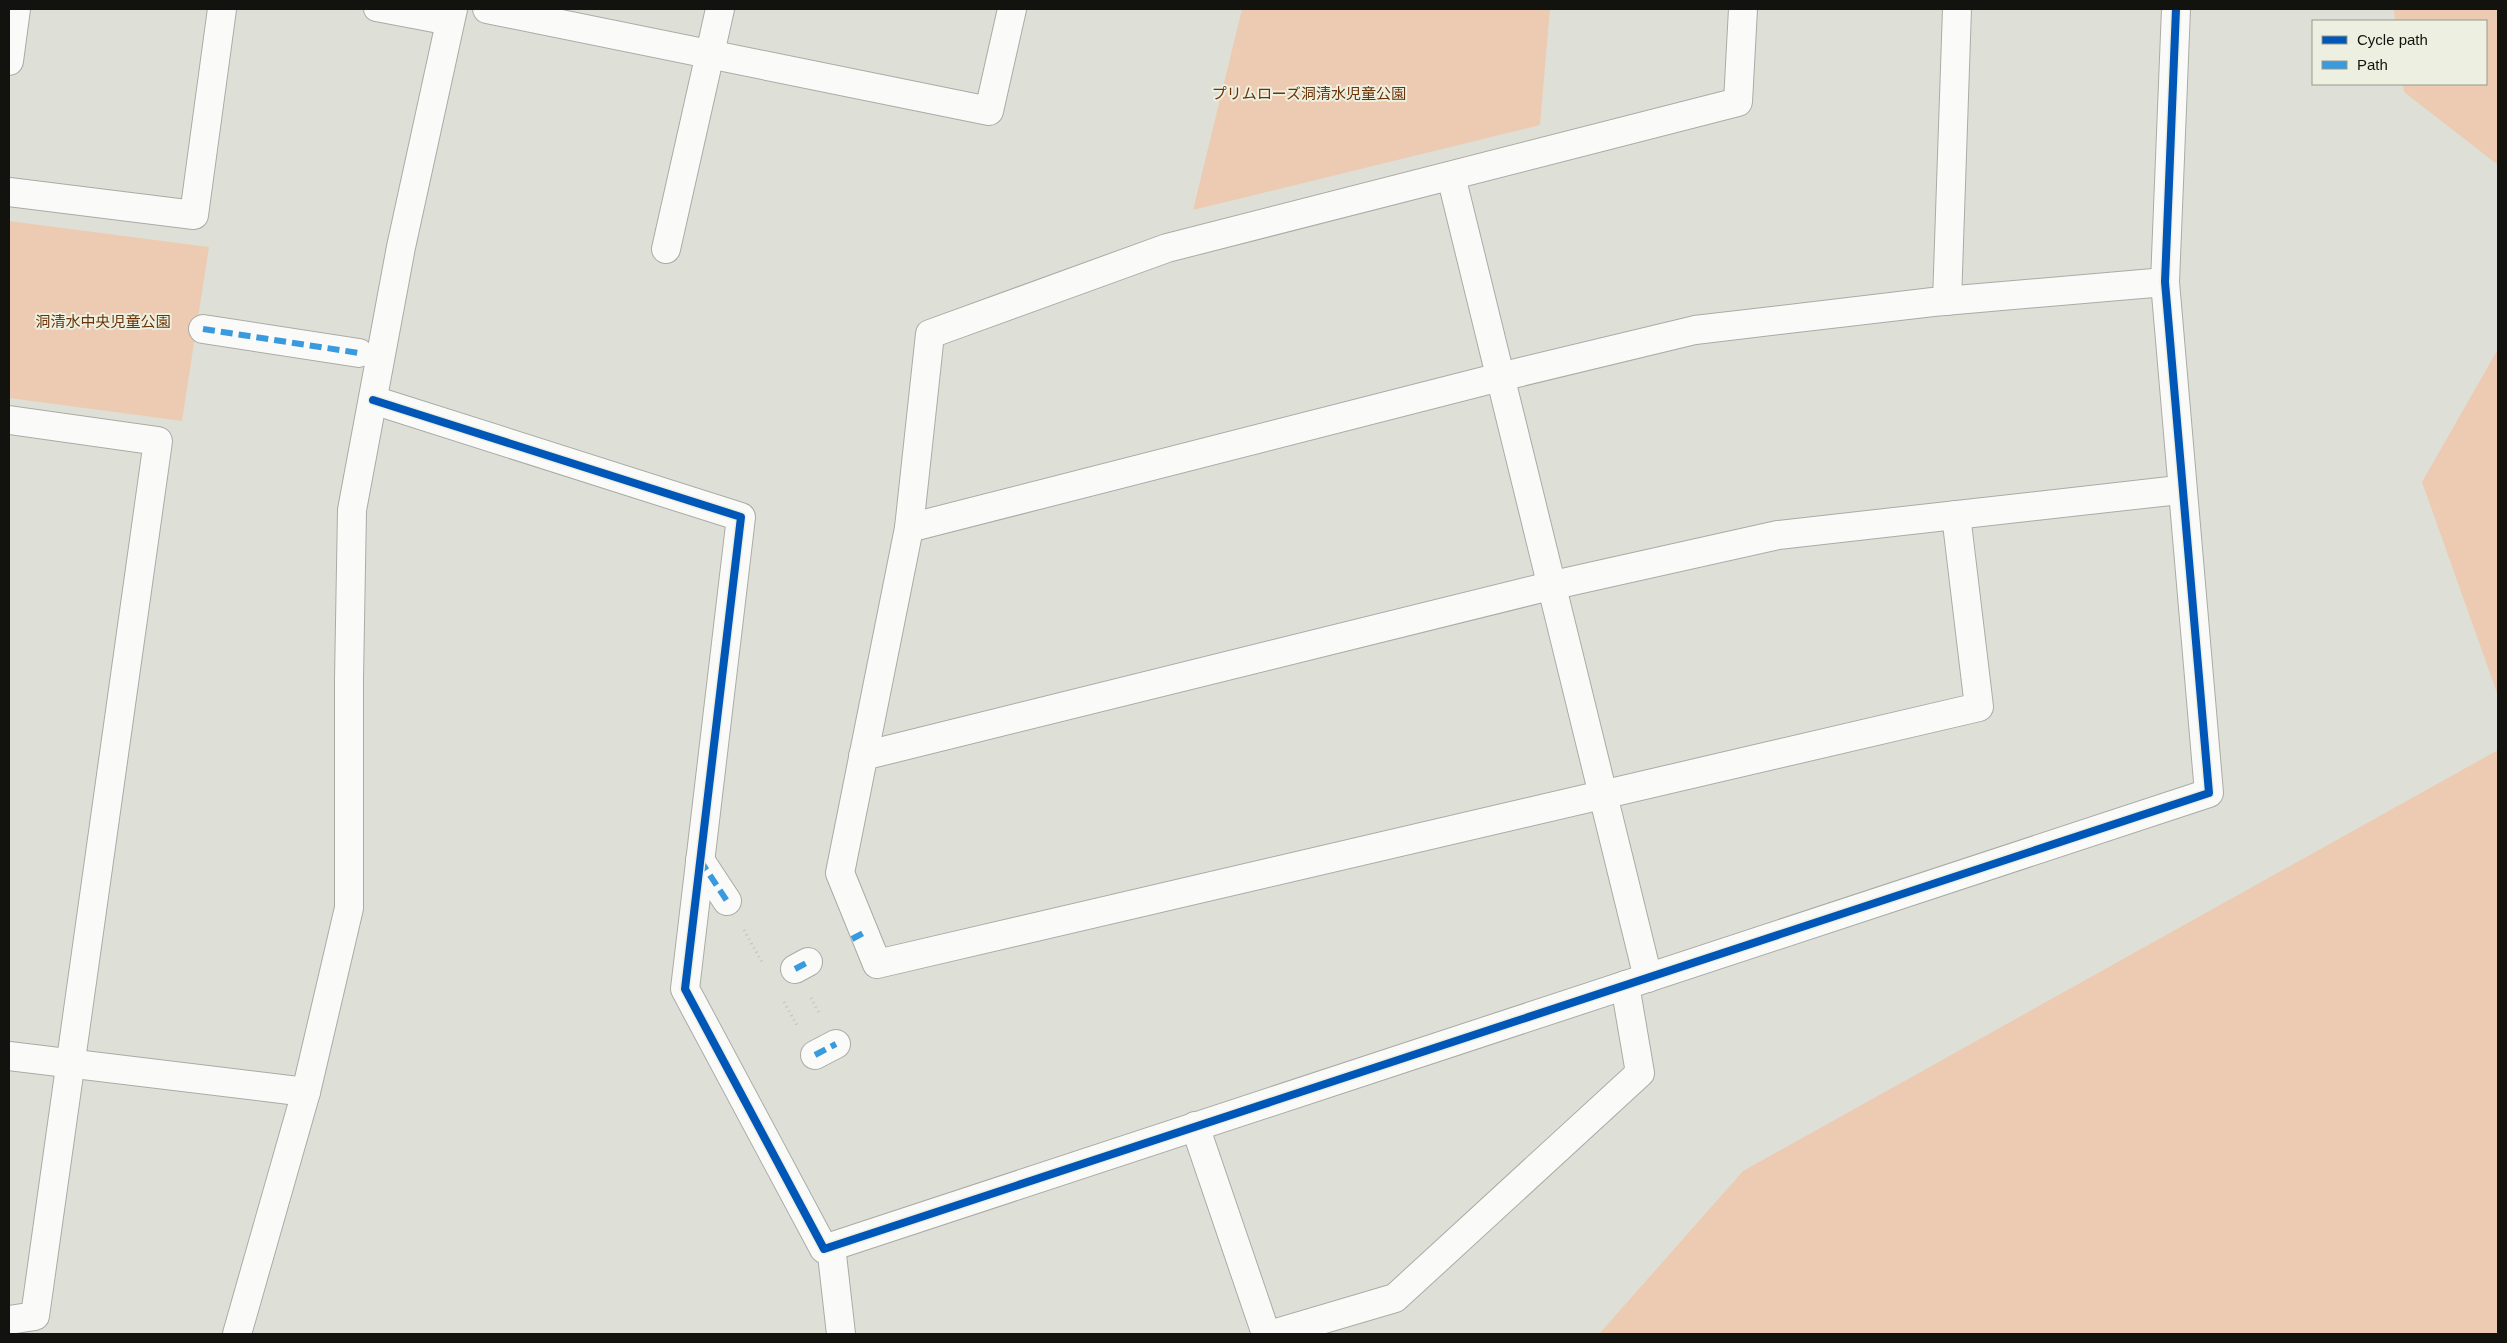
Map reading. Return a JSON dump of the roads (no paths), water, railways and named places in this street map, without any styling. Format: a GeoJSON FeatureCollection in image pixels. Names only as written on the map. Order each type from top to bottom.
{"type":"FeatureCollection","features":[{"type":"Feature","properties":{"kind":"street"},"geometry":{"type":"LineString","coordinates":[[9,61],[16,9]]}},
{"type":"Feature","properties":{"kind":"street"},"geometry":{"type":"LineString","coordinates":[[9,192],[194,215],[222,9]]}},
{"type":"Feature","properties":{"kind":"street"},"geometry":{"type":"LineString","coordinates":[[487,9],[989,111],[1012,9]]}},
{"type":"Feature","properties":{"kind":"street"},"geometry":{"type":"LineString","coordinates":[[666,250],[720,9]]}},
{"type":"Feature","properties":{"kind":"street"},"geometry":{"type":"LineString","coordinates":[[1743,9],[1738,102],[1167,248],[930,334],[909,528],[840,874],[858,936],[877,964],[1978,707],[1956,515]]}},
{"type":"Feature","properties":{"kind":"street"},"geometry":{"type":"LineString","coordinates":[[1947,301],[1957,9]]}},
{"type":"Feature","properties":{"kind":"street"},"geometry":{"type":"LineString","coordinates":[[373,400],[741,517],[685,989],[824,1249],[2209,793],[2165,282],[2176,9]]}},
{"type":"Feature","properties":{"kind":"street"},"geometry":{"type":"LineString","coordinates":[[237,1334],[306,1092],[349,908],[349,679],[352,510],[401,247],[451,16]]}},
{"type":"Feature","properties":{"kind":"street"},"geometry":{"type":"LineString","coordinates":[[1273,1334],[1395,1298],[1640,1073],[1637,982],[1604,794],[1452,176]]}},
{"type":"Feature","properties":{"kind":"street"},"geometry":{"type":"LineString","coordinates":[[909,528],[1500,377],[1695,330],[1947,301],[2165,282]]}},
{"type":"Feature","properties":{"kind":"street"},"geometry":{"type":"LineString","coordinates":[[203,329],[359,353]]}},
{"type":"Feature","properties":{"kind":"street"},"geometry":{"type":"LineString","coordinates":[[9,420],[158,441],[35,1316],[9,1320]]}},
{"type":"Feature","properties":{"kind":"street"},"geometry":{"type":"LineString","coordinates":[[863,756],[1554,585],[1778,535],[2170,491]]}},
{"type":"Feature","properties":{"kind":"street"},"geometry":{"type":"LineString","coordinates":[[700,860],[727,901]]}},
{"type":"Feature","properties":{"kind":"street"},"geometry":{"type":"LineString","coordinates":[[9,1056],[306,1092]]}},
{"type":"Feature","properties":{"kind":"street"},"geometry":{"type":"LineString","coordinates":[[1195,1126],[1266,1334]]}},
{"type":"Feature","properties":{"kind":"street"},"geometry":{"type":"LineString","coordinates":[[832,1246],[841,1334]]}},
{"type":"Feature","properties":{"kind":"lane"},"geometry":{"type":"LineString","coordinates":[[376,9],[451,16]]}},
{"type":"Feature","properties":{"kind":"park label","name":"プリムローズ洞清水児童公園"},"geometry":{"type":"Point","coordinates":[1309,94]}},
{"type":"Feature","properties":{"kind":"park label","name":"洞清水中央児童公園"},"geometry":{"type":"Point","coordinates":[103,322]}}]}
